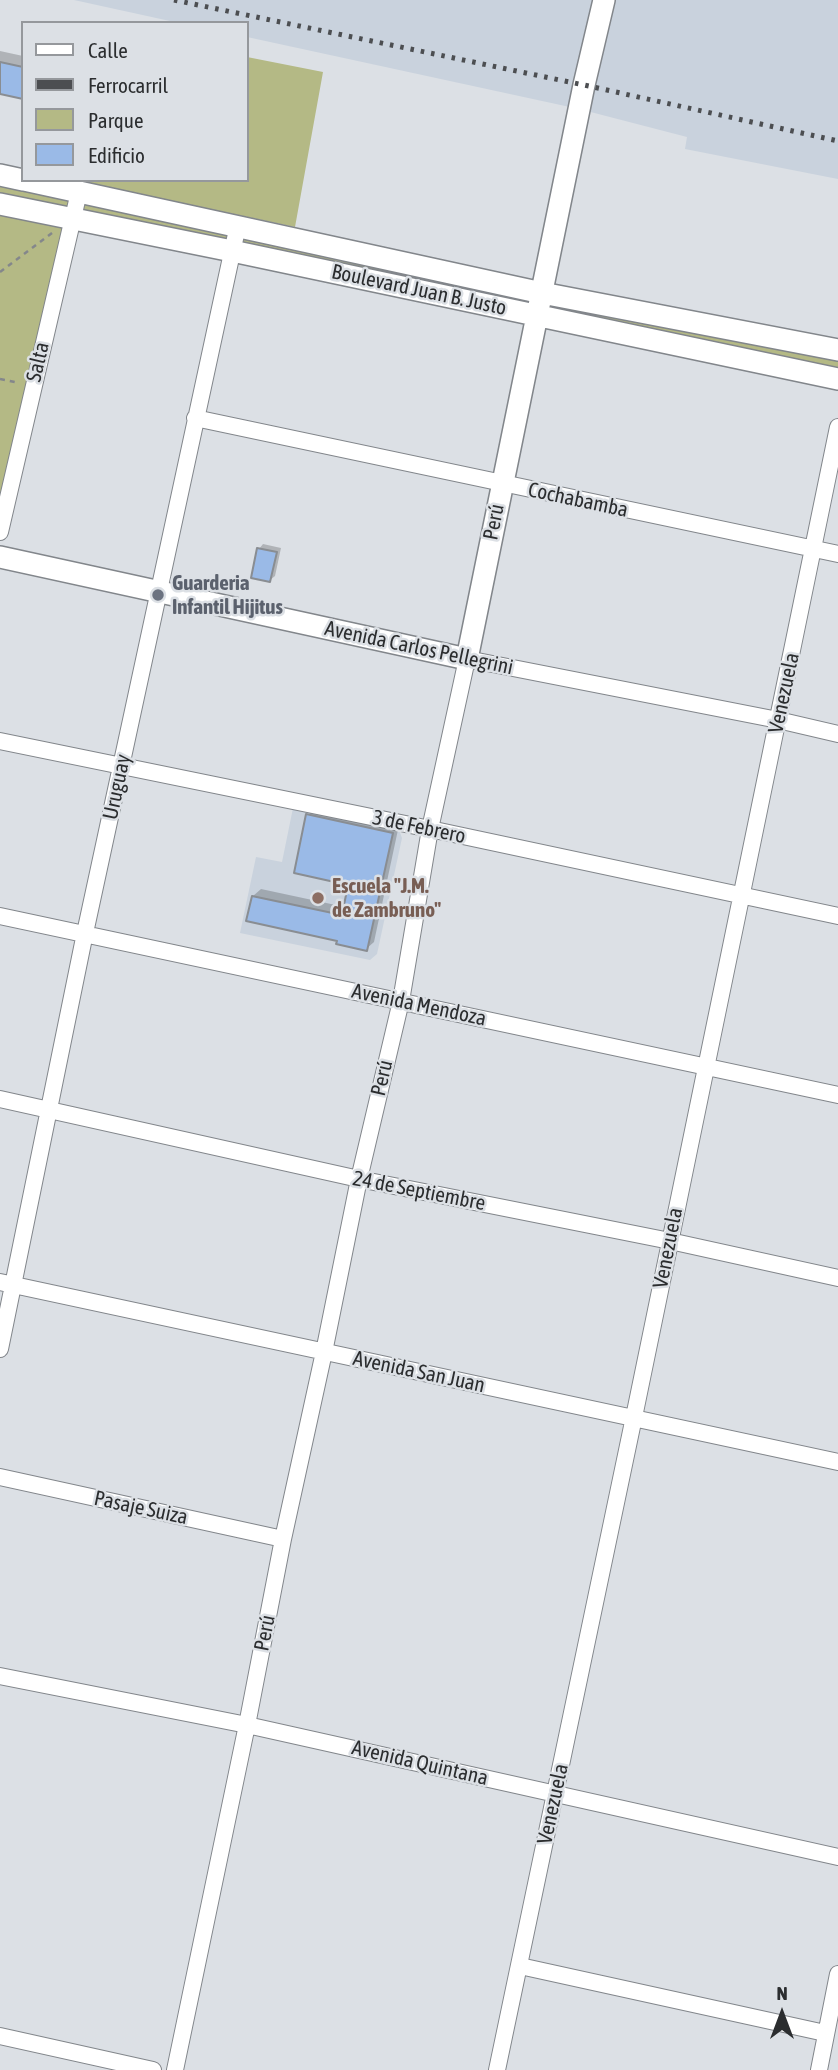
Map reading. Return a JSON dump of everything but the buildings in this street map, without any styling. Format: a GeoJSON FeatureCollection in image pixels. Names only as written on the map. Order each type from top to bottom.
{"type":"FeatureCollection","features":[{"type":"Feature","properties":{"kind":"street","name":"Perú"},"geometry":{"type":"LineString","coordinates":[[175,2070],[359,1179],[401,1001],[430,829],[584,85],[604,0]]}},
{"type":"Feature","properties":{"kind":"street","name":"Boulevard Juan B. Justo"},"geometry":{"type":"LineString","coordinates":[[0,175],[21,180]]}},
{"type":"Feature","properties":{"kind":"street","name":"Boulevard Juan B. Justo"},"geometry":{"type":"LineString","coordinates":[[32,182],[542,293],[838,350]]}},
{"type":"Feature","properties":{"kind":"street","name":"Salta"},"geometry":{"type":"LineString","coordinates":[[0,532],[79,192]]}},
{"type":"Feature","properties":{"kind":"street","name":"Boulevard Juan B. Justo"},"geometry":{"type":"LineString","coordinates":[[0,204],[838,379]]}},
{"type":"Feature","properties":{"kind":"street","name":"Uruguay"},"geometry":{"type":"LineString","coordinates":[[0,1349],[7,1283],[49,1109],[238,225]]}},
{"type":"Feature","properties":{"kind":"street","name":"Cochabamba"},"geometry":{"type":"LineString","coordinates":[[195,418],[838,554]]}},
{"type":"Feature","properties":{"kind":"street","name":"Venezuela"},"geometry":{"type":"LineString","coordinates":[[497,2070],[838,427]]}},
{"type":"Feature","properties":{"kind":"street","name":"Avenida Carlos Pellegrini"},"geometry":{"type":"LineString","coordinates":[[0,557],[467,659],[838,734]]}},
{"type":"Feature","properties":{"kind":"street","name":"3 de Febrero"},"geometry":{"type":"LineString","coordinates":[[0,741],[838,916]]}},
{"type":"Feature","properties":{"kind":"street","name":"Avenida Mendoza"},"geometry":{"type":"LineString","coordinates":[[0,916],[838,1095]]}},
{"type":"Feature","properties":{"kind":"street","name":"24 de Septiembre"},"geometry":{"type":"LineString","coordinates":[[0,1099],[359,1179],[670,1241],[838,1278]]}},
{"type":"Feature","properties":{"kind":"street","name":"Avenida San Juan"},"geometry":{"type":"LineString","coordinates":[[7,1283],[838,1462]]}},
{"type":"Feature","properties":{"kind":"street","name":"Pasaje Suiza"},"geometry":{"type":"LineString","coordinates":[[0,1478],[283,1539]]}},
{"type":"Feature","properties":{"kind":"street","name":"Avenida Quintana"},"geometry":{"type":"LineString","coordinates":[[0,1675],[247,1725],[838,1857]]}},
{"type":"Feature","properties":{"kind":"street"},"geometry":{"type":"LineString","coordinates":[[520,1966],[825,2033]]}},
{"type":"Feature","properties":{"kind":"street"},"geometry":{"type":"LineString","coordinates":[[819,2070],[838,1974]]}},
{"type":"Feature","properties":{"kind":"street"},"geometry":{"type":"LineString","coordinates":[[0,2036],[153,2070]]}},
{"type":"Feature","properties":{"kind":"path"},"geometry":{"type":"LineString","coordinates":[[0,272],[71,219]]}},
{"type":"Feature","properties":{"kind":"path"},"geometry":{"type":"LineString","coordinates":[[0,379],[33,385]]}},
{"type":"Feature","properties":{"kind":"shaded area"},"geometry":{"type":"Polygon","coordinates":[[[74,0],[838,0],[838,179],[685,149],[687,137],[579,109],[248,37],[248,21],[170,21],[74,0]]]}},
{"type":"Feature","properties":{"kind":"shaded area","name":"Escuela \"J.M. de Zambruno\""},"geometry":{"type":"Polygon","coordinates":[[[293,808],[399,830],[402,838],[377,954],[370,960],[240,933],[256,857],[282,862],[293,808]]]}},
{"type":"Feature","properties":{"kind":"green space"},"geometry":{"type":"Polygon","coordinates":[[[248,57],[323,72],[295,227],[81,182],[248,182],[248,57]]]}},
{"type":"Feature","properties":{"kind":"green space"},"geometry":{"type":"Polygon","coordinates":[[[0,175],[21,179],[21,182],[34,182],[838,350],[838,379],[72,219],[0,532],[0,175]]]}},
{"type":"Feature","properties":{"kind":"railway"},"geometry":{"type":"LineString","coordinates":[[174,0],[838,141]]}},
{"type":"Feature","properties":{"kind":"place","name":"Guarderia Infantil Hijitus"},"geometry":{"type":"Point","coordinates":[158,595]}},
{"type":"Feature","properties":{"kind":"place","name":"Escuela \"J.M. de Zambruno\""},"geometry":{"type":"Point","coordinates":[318,898]}}]}
